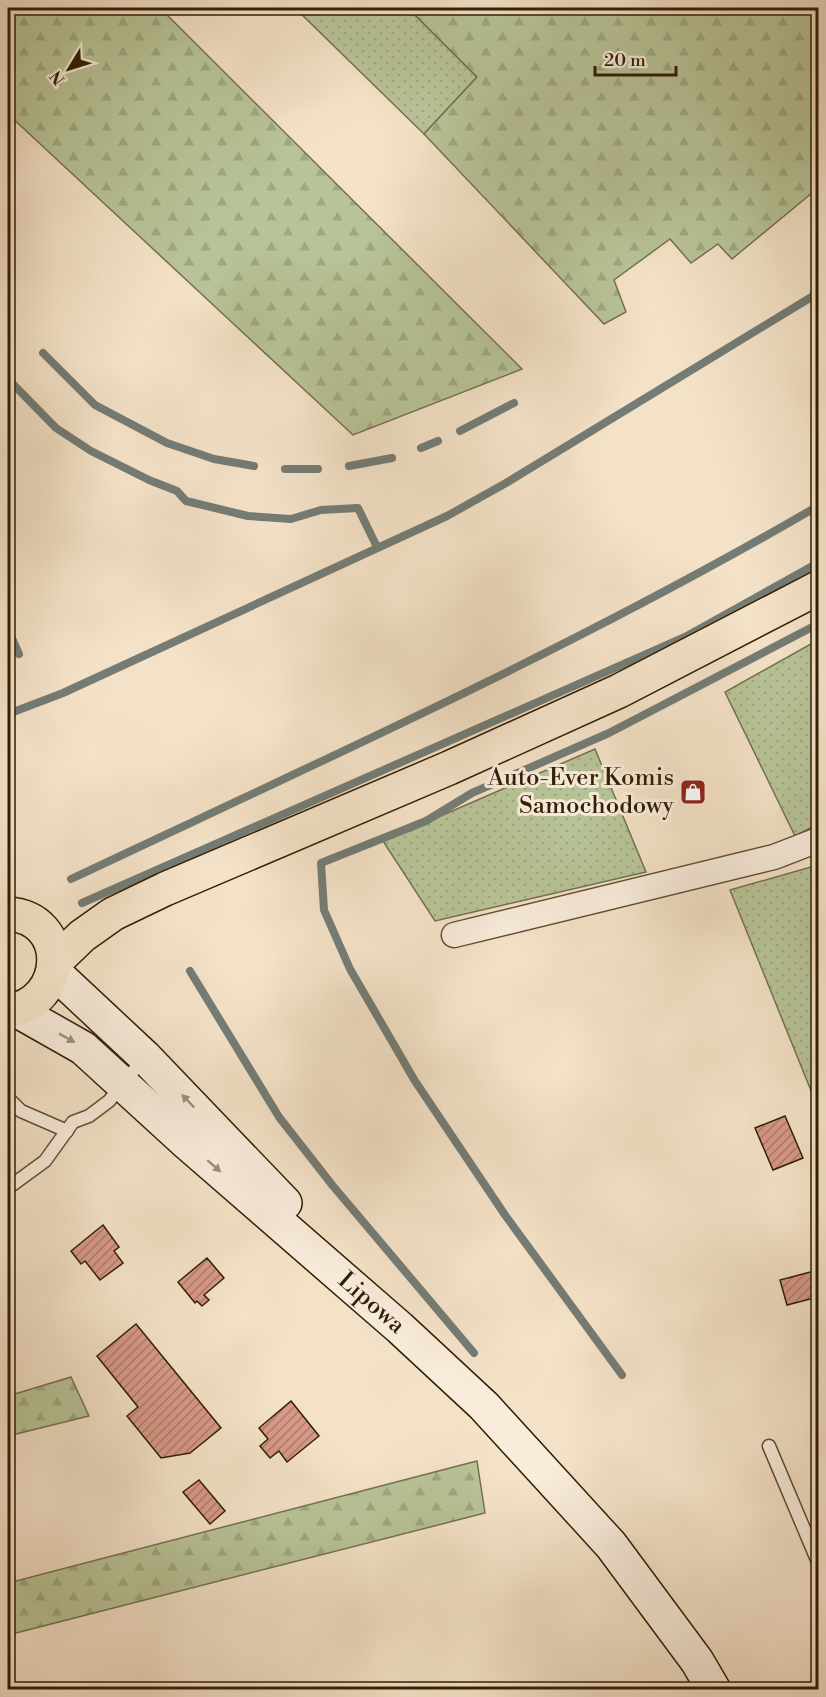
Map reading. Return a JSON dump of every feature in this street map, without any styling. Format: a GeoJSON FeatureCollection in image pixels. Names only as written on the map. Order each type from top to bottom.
{"type":"FeatureCollection","features":[{"type":"Feature","properties":{"kind":"highway"},"geometry":{"type":"LineString","coordinates":[[8,914],[40,925],[81,922],[112,914],[165,889],[449,768],[619,691],[819,588]]}},
{"type":"Feature","properties":{"kind":"highway"},"geometry":{"type":"LineString","coordinates":[[54,967],[82,936],[112,914]]}},
{"type":"Feature","properties":{"kind":"highway"},"geometry":{"type":"LineString","coordinates":[[40,925],[51,944],[54,967]]}},
{"type":"Feature","properties":{"kind":"highway","name":"Lipowa"},"geometry":{"type":"LineString","coordinates":[[11,1010],[29,1005],[40,996],[48,984],[54,967]]}},
{"type":"Feature","properties":{"kind":"main road","name":"Lipowa"},"geometry":{"type":"LineString","coordinates":[[54,967],[145,1057],[320,1239],[400,1328]]}},
{"type":"Feature","properties":{"kind":"main road","name":"Lipowa"},"geometry":{"type":"LineString","coordinates":[[11,1010],[83,1048],[400,1328]]}},
{"type":"Feature","properties":{"kind":"main road"},"geometry":{"type":"LineString","coordinates":[[400,1328],[483,1406],[611,1545],[697,1661],[714,1689]]}},
{"type":"Feature","properties":{"kind":"street"},"geometry":{"type":"LineString","coordinates":[[454,935],[774,857],[819,840]]}},
{"type":"Feature","properties":{"kind":"lane"},"geometry":{"type":"LineString","coordinates":[[8,1188],[45,1161],[73,1122],[89,1116],[109,1101],[145,1057]]}},
{"type":"Feature","properties":{"kind":"lane"},"geometry":{"type":"LineString","coordinates":[[8,1098],[21,1112],[67,1131]]}},
{"type":"Feature","properties":{"kind":"lane"},"geometry":{"type":"LineString","coordinates":[[769,1446],[819,1562]]}},
{"type":"Feature","properties":{"kind":"green space"},"geometry":{"type":"Polygon","coordinates":[[[8,8],[160,8],[522,369],[353,435],[8,114],[8,8]]]}},
{"type":"Feature","properties":{"kind":"green space"},"geometry":{"type":"Polygon","coordinates":[[[295,8],[408,8],[477,77],[424,134],[295,8]]]}},
{"type":"Feature","properties":{"kind":"green space"},"geometry":{"type":"Polygon","coordinates":[[[408,8],[818,8],[818,188],[732,259],[718,244],[691,263],[670,239],[614,280],[626,312],[604,324],[424,134],[477,77],[408,8]]]}},
{"type":"Feature","properties":{"kind":"green space"},"geometry":{"type":"Polygon","coordinates":[[[818,640],[818,824],[795,836],[725,692],[818,640]]]}},
{"type":"Feature","properties":{"kind":"green space"},"geometry":{"type":"Polygon","coordinates":[[[595,749],[646,872],[435,921],[383,841],[595,749]]]}},
{"type":"Feature","properties":{"kind":"green space"},"geometry":{"type":"Polygon","coordinates":[[[818,865],[818,1108],[730,890],[818,865]]]}},
{"type":"Feature","properties":{"kind":"green space"},"geometry":{"type":"Polygon","coordinates":[[[71,1377],[89,1416],[8,1436],[8,1396],[71,1377]]]}},
{"type":"Feature","properties":{"kind":"green space"},"geometry":{"type":"Polygon","coordinates":[[[477,1461],[485,1513],[8,1635],[8,1583],[477,1461]]]}},
{"type":"Feature","properties":{"kind":"building"},"geometry":{"type":"Polygon","coordinates":[[[785,1116],[803,1158],[773,1170],[755,1128],[785,1116]]]}},
{"type":"Feature","properties":{"kind":"building"},"geometry":{"type":"Polygon","coordinates":[[[103,1225],[119,1247],[114,1251],[123,1263],[100,1280],[85,1261],[81,1264],[71,1251],[103,1225]]]}},
{"type":"Feature","properties":{"kind":"building"},"geometry":{"type":"Polygon","coordinates":[[[207,1258],[224,1278],[204,1295],[209,1300],[202,1306],[197,1301],[195,1303],[178,1282],[207,1258]]]}},
{"type":"Feature","properties":{"kind":"building"},"geometry":{"type":"Polygon","coordinates":[[[818,1270],[818,1297],[787,1305],[780,1280],[818,1270]]]}},
{"type":"Feature","properties":{"kind":"building"},"geometry":{"type":"Polygon","coordinates":[[[136,1324],[221,1428],[190,1453],[161,1458],[127,1416],[138,1407],[97,1356],[136,1324]]]}},
{"type":"Feature","properties":{"kind":"building"},"geometry":{"type":"Polygon","coordinates":[[[291,1401],[319,1436],[287,1462],[279,1451],[270,1458],[260,1446],[268,1439],[259,1428],[291,1401]]]}},
{"type":"Feature","properties":{"kind":"building"},"geometry":{"type":"Polygon","coordinates":[[[199,1480],[225,1511],[210,1524],[183,1492],[199,1480]]]}},
{"type":"Feature","properties":{"kind":"waterway"},"geometry":{"type":"LineString","coordinates":[[8,714],[63,693],[447,516],[506,483],[818,293]]}},
{"type":"Feature","properties":{"kind":"waterway"},"geometry":{"type":"LineString","coordinates":[[43,353],[95,405],[167,443],[214,459],[254,466]]}},
{"type":"Feature","properties":{"kind":"waterway"},"geometry":{"type":"LineString","coordinates":[[8,379],[56,428],[91,451],[149,480],[177,491],[186,501],[248,516],[291,519],[321,510],[358,508],[377,547]]}},
{"type":"Feature","properties":{"kind":"waterway"},"geometry":{"type":"LineString","coordinates":[[460,431],[514,403]]}},
{"type":"Feature","properties":{"kind":"waterway"},"geometry":{"type":"LineString","coordinates":[[421,448],[438,441]]}},
{"type":"Feature","properties":{"kind":"waterway"},"geometry":{"type":"LineString","coordinates":[[349,466],[392,458]]}},
{"type":"Feature","properties":{"kind":"waterway"},"geometry":{"type":"LineString","coordinates":[[285,469],[318,469]]}},
{"type":"Feature","properties":{"kind":"waterway"},"geometry":{"type":"LineString","coordinates":[[71,879],[355,746],[543,654],[635,607],[818,506]]}},
{"type":"Feature","properties":{"kind":"waterway"},"geometry":{"type":"LineString","coordinates":[[82,903],[685,637],[818,563]]}},
{"type":"Feature","properties":{"kind":"waterway"},"geometry":{"type":"LineString","coordinates":[[622,1375],[505,1215],[415,1081],[350,969],[324,910],[321,863],[426,821],[472,793],[609,733],[818,624]]}},
{"type":"Feature","properties":{"kind":"waterway"},"geometry":{"type":"LineString","coordinates":[[8,629],[19,654]]}},
{"type":"Feature","properties":{"kind":"waterway"},"geometry":{"type":"LineString","coordinates":[[190,971],[279,1117],[333,1186],[474,1353]]}},
{"type":"Feature","properties":{"kind":"place","name":"Auto-Ever Komis Samochodowy"},"geometry":{"type":"Point","coordinates":[693,792]}}]}
